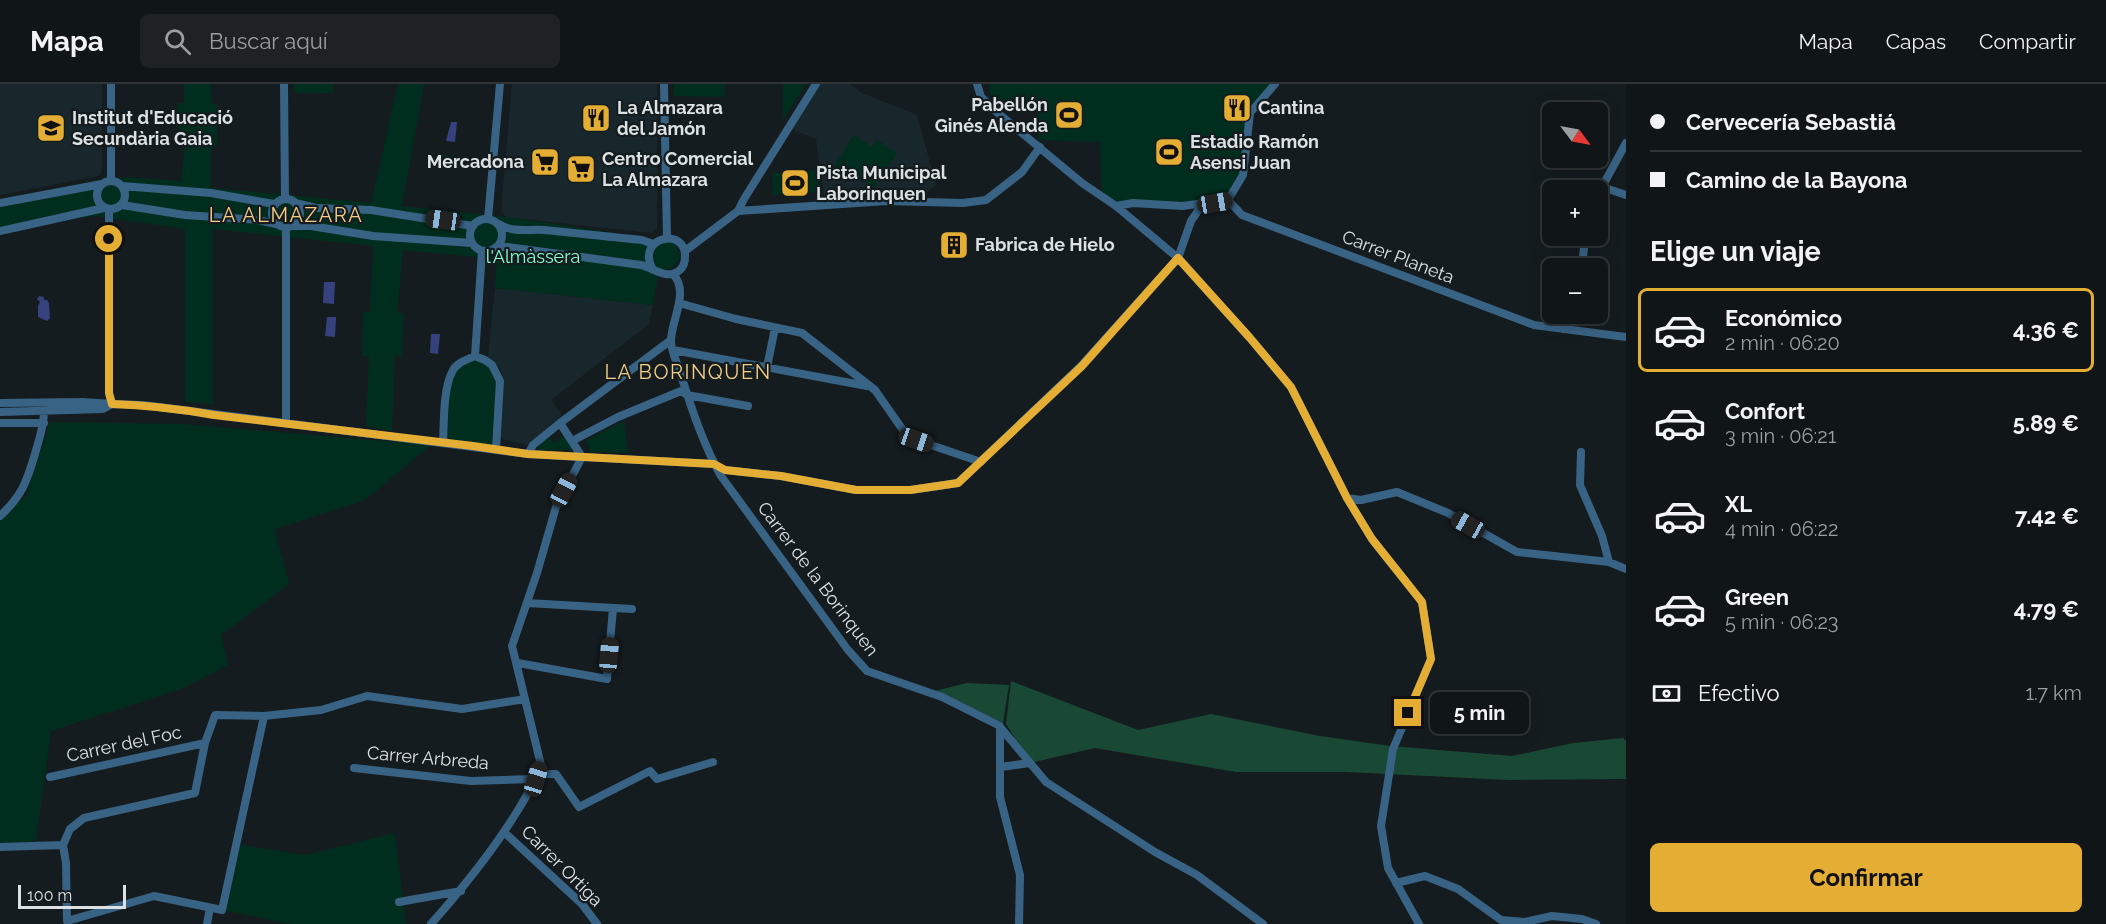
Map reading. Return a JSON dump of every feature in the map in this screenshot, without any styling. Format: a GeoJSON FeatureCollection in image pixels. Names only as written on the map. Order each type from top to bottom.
{"type":"FeatureCollection","features":[{"type":"Feature","properties":{"kind":"street"},"geometry":{"type":"LineString","coordinates":[[107,182],[111,84]]}},
{"type":"Feature","properties":{"kind":"street"},"geometry":{"type":"LineString","coordinates":[[284,84],[285,199]]}},
{"type":"Feature","properties":{"kind":"street"},"geometry":{"type":"LineString","coordinates":[[488,219],[500,84]]}},
{"type":"Feature","properties":{"kind":"street"},"geometry":{"type":"LineString","coordinates":[[664,84],[667,238]]}},
{"type":"Feature","properties":{"kind":"street"},"geometry":{"type":"LineString","coordinates":[[685,251],[738,211],[816,84]]}},
{"type":"Feature","properties":{"kind":"street"},"geometry":{"type":"LineString","coordinates":[[977,84],[981,97],[1082,183],[1116,206],[1178,258],[1250,338],[1291,387],[1347,498],[1372,539],[1422,602],[1431,659],[1393,749],[1381,826],[1388,868],[1419,924]]}},
{"type":"Feature","properties":{"kind":"street"},"geometry":{"type":"LineString","coordinates":[[1116,206],[1133,203],[1182,206],[1228,201],[1243,176],[1250,113],[1275,84]]}},
{"type":"Feature","properties":{"kind":"street"},"geometry":{"type":"LineString","coordinates":[[1606,180],[1626,143]]}},
{"type":"Feature","properties":{"kind":"street"},"geometry":{"type":"LineString","coordinates":[[738,211],[886,201],[963,203],[986,200],[1022,172],[1040,147]]}},
{"type":"Feature","properties":{"kind":"street"},"geometry":{"type":"LineString","coordinates":[[107,182],[99,187],[96,196],[107,209],[109,393],[112,404]]}},
{"type":"Feature","properties":{"kind":"street"},"geometry":{"type":"LineString","coordinates":[[0,203],[107,182],[122,186],[211,193],[274,204],[285,199],[305,207],[387,212],[473,226]]}},
{"type":"Feature","properties":{"kind":"street"},"geometry":{"type":"LineString","coordinates":[[122,186],[125,195],[122,205]]}},
{"type":"Feature","properties":{"kind":"street"},"geometry":{"type":"LineString","coordinates":[[1608,189],[1626,195]]}},
{"type":"Feature","properties":{"kind":"street","name":"Carrer Planeta"},"geometry":{"type":"LineString","coordinates":[[1228,201],[1242,215],[1534,326],[1626,337]]}},
{"type":"Feature","properties":{"kind":"street"},"geometry":{"type":"LineString","coordinates":[[286,423],[290,227],[300,217],[296,203]]}},
{"type":"Feature","properties":{"kind":"street"},"geometry":{"type":"LineString","coordinates":[[274,204],[272,218],[276,224]]}},
{"type":"Feature","properties":{"kind":"street"},"geometry":{"type":"LineString","coordinates":[[0,231],[118,208],[122,205],[184,215],[258,220],[290,227],[311,226],[373,236],[472,243],[488,251],[507,247],[652,268],[666,275],[673,274],[683,265],[685,251],[679,242],[667,238],[653,244],[642,240],[542,230],[506,229],[488,219],[481,220],[473,226],[470,236],[472,243]]}},
{"type":"Feature","properties":{"kind":"street"},"geometry":{"type":"LineString","coordinates":[[0,403],[83,402],[143,405],[528,454],[714,464],[725,470],[781,476],[856,490],[910,490],[958,483],[1082,366],[1178,258],[1191,221],[1202,205]]}},
{"type":"Feature","properties":{"kind":"street"},"geometry":{"type":"LineString","coordinates":[[495,249],[503,234],[499,224]]}},
{"type":"Feature","properties":{"kind":"street"},"geometry":{"type":"LineString","coordinates":[[652,268],[649,260],[653,244]]}},
{"type":"Feature","properties":{"kind":"street"},"geometry":{"type":"LineString","coordinates":[[475,356],[482,250]]}},
{"type":"Feature","properties":{"kind":"street","name":"Carrer de la Borinquen"},"geometry":{"type":"LineString","coordinates":[[673,274],[680,288],[671,340],[673,350],[687,395],[714,464],[721,476],[848,650],[867,671],[942,697],[1000,726]]}},
{"type":"Feature","properties":{"kind":"street"},"geometry":{"type":"LineString","coordinates":[[679,303],[802,333],[876,390],[905,434],[916,440],[981,462]]}},
{"type":"Feature","properties":{"kind":"street"},"geometry":{"type":"LineString","coordinates":[[1563,329],[1565,324]]}},
{"type":"Feature","properties":{"kind":"street"},"geometry":{"type":"LineString","coordinates":[[767,368],[775,328]]}},
{"type":"Feature","properties":{"kind":"street"},"geometry":{"type":"LineString","coordinates":[[528,454],[533,445],[560,423],[671,340]]}},
{"type":"Feature","properties":{"kind":"street"},"geometry":{"type":"LineString","coordinates":[[673,350],[868,386]]}},
{"type":"Feature","properties":{"kind":"street"},"geometry":{"type":"LineString","coordinates":[[443,443],[446,395],[452,372],[460,363],[475,356],[492,365],[500,381],[496,449]]}},
{"type":"Feature","properties":{"kind":"street"},"geometry":{"type":"LineString","coordinates":[[573,441],[618,417],[681,392],[748,406]]}},
{"type":"Feature","properties":{"kind":"street"},"geometry":{"type":"LineString","coordinates":[[0,412],[104,409],[112,404]]}},
{"type":"Feature","properties":{"kind":"street"},"geometry":{"type":"LineString","coordinates":[[0,516],[13,504],[22,491],[30,472],[44,423],[44,411]]}},
{"type":"Feature","properties":{"kind":"street"},"geometry":{"type":"LineString","coordinates":[[0,423],[44,423]]}},
{"type":"Feature","properties":{"kind":"street"},"geometry":{"type":"LineString","coordinates":[[560,423],[582,458]]}},
{"type":"Feature","properties":{"kind":"street"},"geometry":{"type":"LineString","coordinates":[[1581,452],[1580,485],[1602,536],[1609,562]]}},
{"type":"Feature","properties":{"kind":"street"},"geometry":{"type":"LineString","coordinates":[[431,924],[461,891],[504,832],[536,779],[541,765],[518,663],[512,646],[556,507],[582,458]]}},
{"type":"Feature","properties":{"kind":"street"},"geometry":{"type":"LineString","coordinates":[[1347,498],[1360,500],[1397,492],[1448,513],[1517,552],[1609,562],[1626,569]]}},
{"type":"Feature","properties":{"kind":"street"},"geometry":{"type":"LineString","coordinates":[[527,603],[632,609]]}},
{"type":"Feature","properties":{"kind":"street"},"geometry":{"type":"LineString","coordinates":[[518,663],[607,679],[613,608]]}},
{"type":"Feature","properties":{"kind":"street"},"geometry":{"type":"LineString","coordinates":[[264,716],[222,910],[154,896],[67,921],[66,863],[63,845],[70,829],[84,819],[195,793],[205,743],[215,716],[264,716],[321,710],[367,696],[462,709],[525,699]]}},
{"type":"Feature","properties":{"kind":"street"},"geometry":{"type":"LineString","coordinates":[[1000,726],[1046,782],[1155,852],[1197,875],[1263,924]]}},
{"type":"Feature","properties":{"kind":"street"},"geometry":{"type":"LineString","coordinates":[[1000,726],[1000,797],[1020,875],[1019,924]]}},
{"type":"Feature","properties":{"kind":"street","name":"Carrer del Foc"},"geometry":{"type":"LineString","coordinates":[[50,777],[205,743]]}},
{"type":"Feature","properties":{"kind":"street","name":"Carrer Arbreda"},"geometry":{"type":"LineString","coordinates":[[354,768],[471,781],[536,779],[545,774],[556,774],[579,807],[650,771],[657,779],[713,762]]}},
{"type":"Feature","properties":{"kind":"street"},"geometry":{"type":"LineString","coordinates":[[1000,767],[1030,763]]}},
{"type":"Feature","properties":{"kind":"street","name":"Carrer Ortiga"},"geometry":{"type":"LineString","coordinates":[[504,832],[582,904],[597,924]]}},
{"type":"Feature","properties":{"kind":"street"},"geometry":{"type":"LineString","coordinates":[[0,847],[63,845]]}},
{"type":"Feature","properties":{"kind":"street"},"geometry":{"type":"LineString","coordinates":[[1396,883],[1425,876],[1458,890],[1501,920],[1525,922],[1552,916],[1596,924]]}},
{"type":"Feature","properties":{"kind":"street"},"geometry":{"type":"LineString","coordinates":[[399,902],[461,891]]}},
{"type":"Feature","properties":{"kind":"street"},"geometry":{"type":"LineString","coordinates":[[207,924],[210,908]]}},
{"type":"Feature","properties":{"kind":"shaded area","name":"Institut d'Educació Secundària Gaia"},"geometry":{"type":"Polygon","coordinates":[[[0,84],[102,84],[102,171],[98,176],[0,195],[0,84]]]}},
{"type":"Feature","properties":{"kind":"shaded area","name":"Centro Comercial La Almazara"},"geometry":{"type":"Polygon","coordinates":[[[512,84],[657,84],[657,228],[652,233],[506,217],[501,211],[512,84]]]}},
{"type":"Feature","properties":{"kind":"shaded area"},"geometry":{"type":"Polygon","coordinates":[[[820,84],[850,84],[862,93],[917,115],[936,185],[923,195],[848,191],[824,196],[816,139],[791,129],[820,84]]]}},
{"type":"Feature","properties":{"kind":"shaded area"},"geometry":{"type":"Polygon","coordinates":[[[495,288],[653,305],[649,324],[551,400],[562,415],[529,445],[504,440],[500,435],[504,382],[500,368],[488,356],[495,288]]]}},
{"type":"Feature","properties":{"kind":"green space","name":"l'Almàssera"},"geometry":{"type":"Polygon","coordinates":[[[184,84],[211,84],[212,104],[217,104],[217,146],[211,146],[211,188],[371,203],[398,84],[424,84],[402,206],[515,218],[668,241],[676,245],[680,257],[674,267],[659,269],[653,305],[495,288],[497,259],[403,250],[397,313],[404,313],[402,357],[395,356],[392,431],[366,426],[369,356],[362,356],[363,312],[370,312],[373,246],[213,229],[213,404],[185,402],[185,229],[96,216],[0,228],[0,206],[98,180],[126,177],[181,181],[185,146],[178,145],[178,103],[184,103],[184,84]]]}},
{"type":"Feature","properties":{"kind":"green space"},"geometry":{"type":"Polygon","coordinates":[[[294,84],[333,84],[333,93],[294,93],[294,84]]]}},
{"type":"Feature","properties":{"kind":"green space"},"geometry":{"type":"Polygon","coordinates":[[[674,84],[725,84],[725,97],[674,96],[674,84]]]}},
{"type":"Feature","properties":{"kind":"green space"},"geometry":{"type":"Polygon","coordinates":[[[783,84],[806,84],[783,120],[783,84]]]}},
{"type":"Feature","properties":{"kind":"green space"},"geometry":{"type":"Polygon","coordinates":[[[989,84],[1275,84],[1250,113],[1243,175],[1228,200],[1116,206],[1102,196],[1100,142],[1038,140],[1037,106],[1001,107],[990,94],[989,84]]]}},
{"type":"Feature","properties":{"kind":"green space"},"geometry":{"type":"Polygon","coordinates":[[[854,135],[872,147],[877,140],[897,153],[874,188],[854,175],[871,149],[850,179],[833,167],[854,135]]]}},
{"type":"Feature","properties":{"kind":"green space"},"geometry":{"type":"Polygon","coordinates":[[[437,154],[458,156],[457,167],[436,165],[437,154]]]}},
{"type":"Feature","properties":{"kind":"green space","name":"Pista Municipal Laborinquen"},"geometry":{"type":"Polygon","coordinates":[[[818,170],[819,192],[773,195],[772,173],[818,170]]]}},
{"type":"Feature","properties":{"kind":"green space"},"geometry":{"type":"Polygon","coordinates":[[[475,356],[484,360],[500,381],[496,449],[443,443],[452,372],[475,356]]]}},
{"type":"Feature","properties":{"kind":"green space"},"geometry":{"type":"Polygon","coordinates":[[[624,421],[628,453],[590,452],[586,440],[624,421]]]}},
{"type":"Feature","properties":{"kind":"green space"},"geometry":{"type":"Polygon","coordinates":[[[50,422],[182,424],[431,445],[365,500],[275,529],[289,584],[221,635],[228,665],[181,689],[51,731],[36,841],[0,844],[0,518],[26,496],[50,422]]]}},
{"type":"Feature","properties":{"kind":"green space"},"geometry":{"type":"Polygon","coordinates":[[[565,435],[573,447],[571,450],[539,450],[537,448],[548,436],[554,443],[565,435]]]}},
{"type":"Feature","properties":{"kind":"green space"},"geometry":{"type":"Polygon","coordinates":[[[1011,681],[1138,730],[1211,714],[1320,736],[1390,746],[1512,756],[1573,743],[1623,738],[1626,741],[1626,779],[1509,780],[1346,772],[1236,772],[1095,748],[1030,763],[1006,724],[1011,681]]]}},
{"type":"Feature","properties":{"kind":"green space"},"geometry":{"type":"Polygon","coordinates":[[[967,683],[1009,685],[1003,723],[935,691],[967,683]]]}},
{"type":"Feature","properties":{"kind":"green space"},"geometry":{"type":"Polygon","coordinates":[[[395,833],[406,924],[290,924],[222,910],[236,844],[305,855],[395,833]]]}},
{"type":"Feature","properties":{"kind":"water"},"geometry":{"type":"Polygon","coordinates":[[[451,122],[457,122],[455,142],[446,141],[451,122]]]}},
{"type":"Feature","properties":{"kind":"water"},"geometry":{"type":"Polygon","coordinates":[[[324,282],[335,282],[334,304],[323,303],[324,282]]]}},
{"type":"Feature","properties":{"kind":"water"},"geometry":{"type":"Polygon","coordinates":[[[39,296],[44,297],[44,300],[49,303],[50,318],[47,321],[38,317],[40,302],[37,299],[39,296]]]}},
{"type":"Feature","properties":{"kind":"water"},"geometry":{"type":"Polygon","coordinates":[[[327,317],[336,317],[335,337],[325,336],[327,317]]]}},
{"type":"Feature","properties":{"kind":"water"},"geometry":{"type":"Polygon","coordinates":[[[431,334],[440,334],[438,354],[430,353],[431,334]]]}},
{"type":"Feature","properties":{"kind":"place","name":"Cantina"},"geometry":{"type":"Point","coordinates":[1237,108]}},
{"type":"Feature","properties":{"kind":"place","name":"Pabellón Ginés Alenda"},"geometry":{"type":"Point","coordinates":[1069,115]}},
{"type":"Feature","properties":{"kind":"place","name":"La Almazara del Jamón"},"geometry":{"type":"Point","coordinates":[596,118]}},
{"type":"Feature","properties":{"kind":"place","name":"Institut d'Educació Secundària Gaia"},"geometry":{"type":"Point","coordinates":[51,128]}},
{"type":"Feature","properties":{"kind":"place","name":"Estadio Ramón Asensi Juan"},"geometry":{"type":"Point","coordinates":[1169,152]}},
{"type":"Feature","properties":{"kind":"place","name":"Mercadona"},"geometry":{"type":"Point","coordinates":[545,162]}},
{"type":"Feature","properties":{"kind":"place","name":"Centro Comercial La Almazara"},"geometry":{"type":"Point","coordinates":[581,169]}},
{"type":"Feature","properties":{"kind":"place","name":"Pista Municipal Laborinquen"},"geometry":{"type":"Point","coordinates":[795,183]}},
{"type":"Feature","properties":{"kind":"place","name":"Fabrica de Hielo"},"geometry":{"type":"Point","coordinates":[954,245]}},
{"type":"Feature","properties":{"kind":"district","name":"LA ALMAZARA"},"geometry":{"type":"Point","coordinates":[286,215]}},
{"type":"Feature","properties":{"kind":"district","name":"LA BORINQUEN"},"geometry":{"type":"Point","coordinates":[688,372]}},
{"type":"Feature","properties":{"kind":"route"},"geometry":{"type":"LineString","coordinates":[[109,239],[109,393],[112,404],[185,410],[528,454],[714,464],[725,470],[781,476],[856,490],[883,491],[910,490],[958,483],[1082,366],[1178,258],[1291,387],[1347,498],[1372,539],[1422,602],[1431,659],[1408,713]]}}]}
